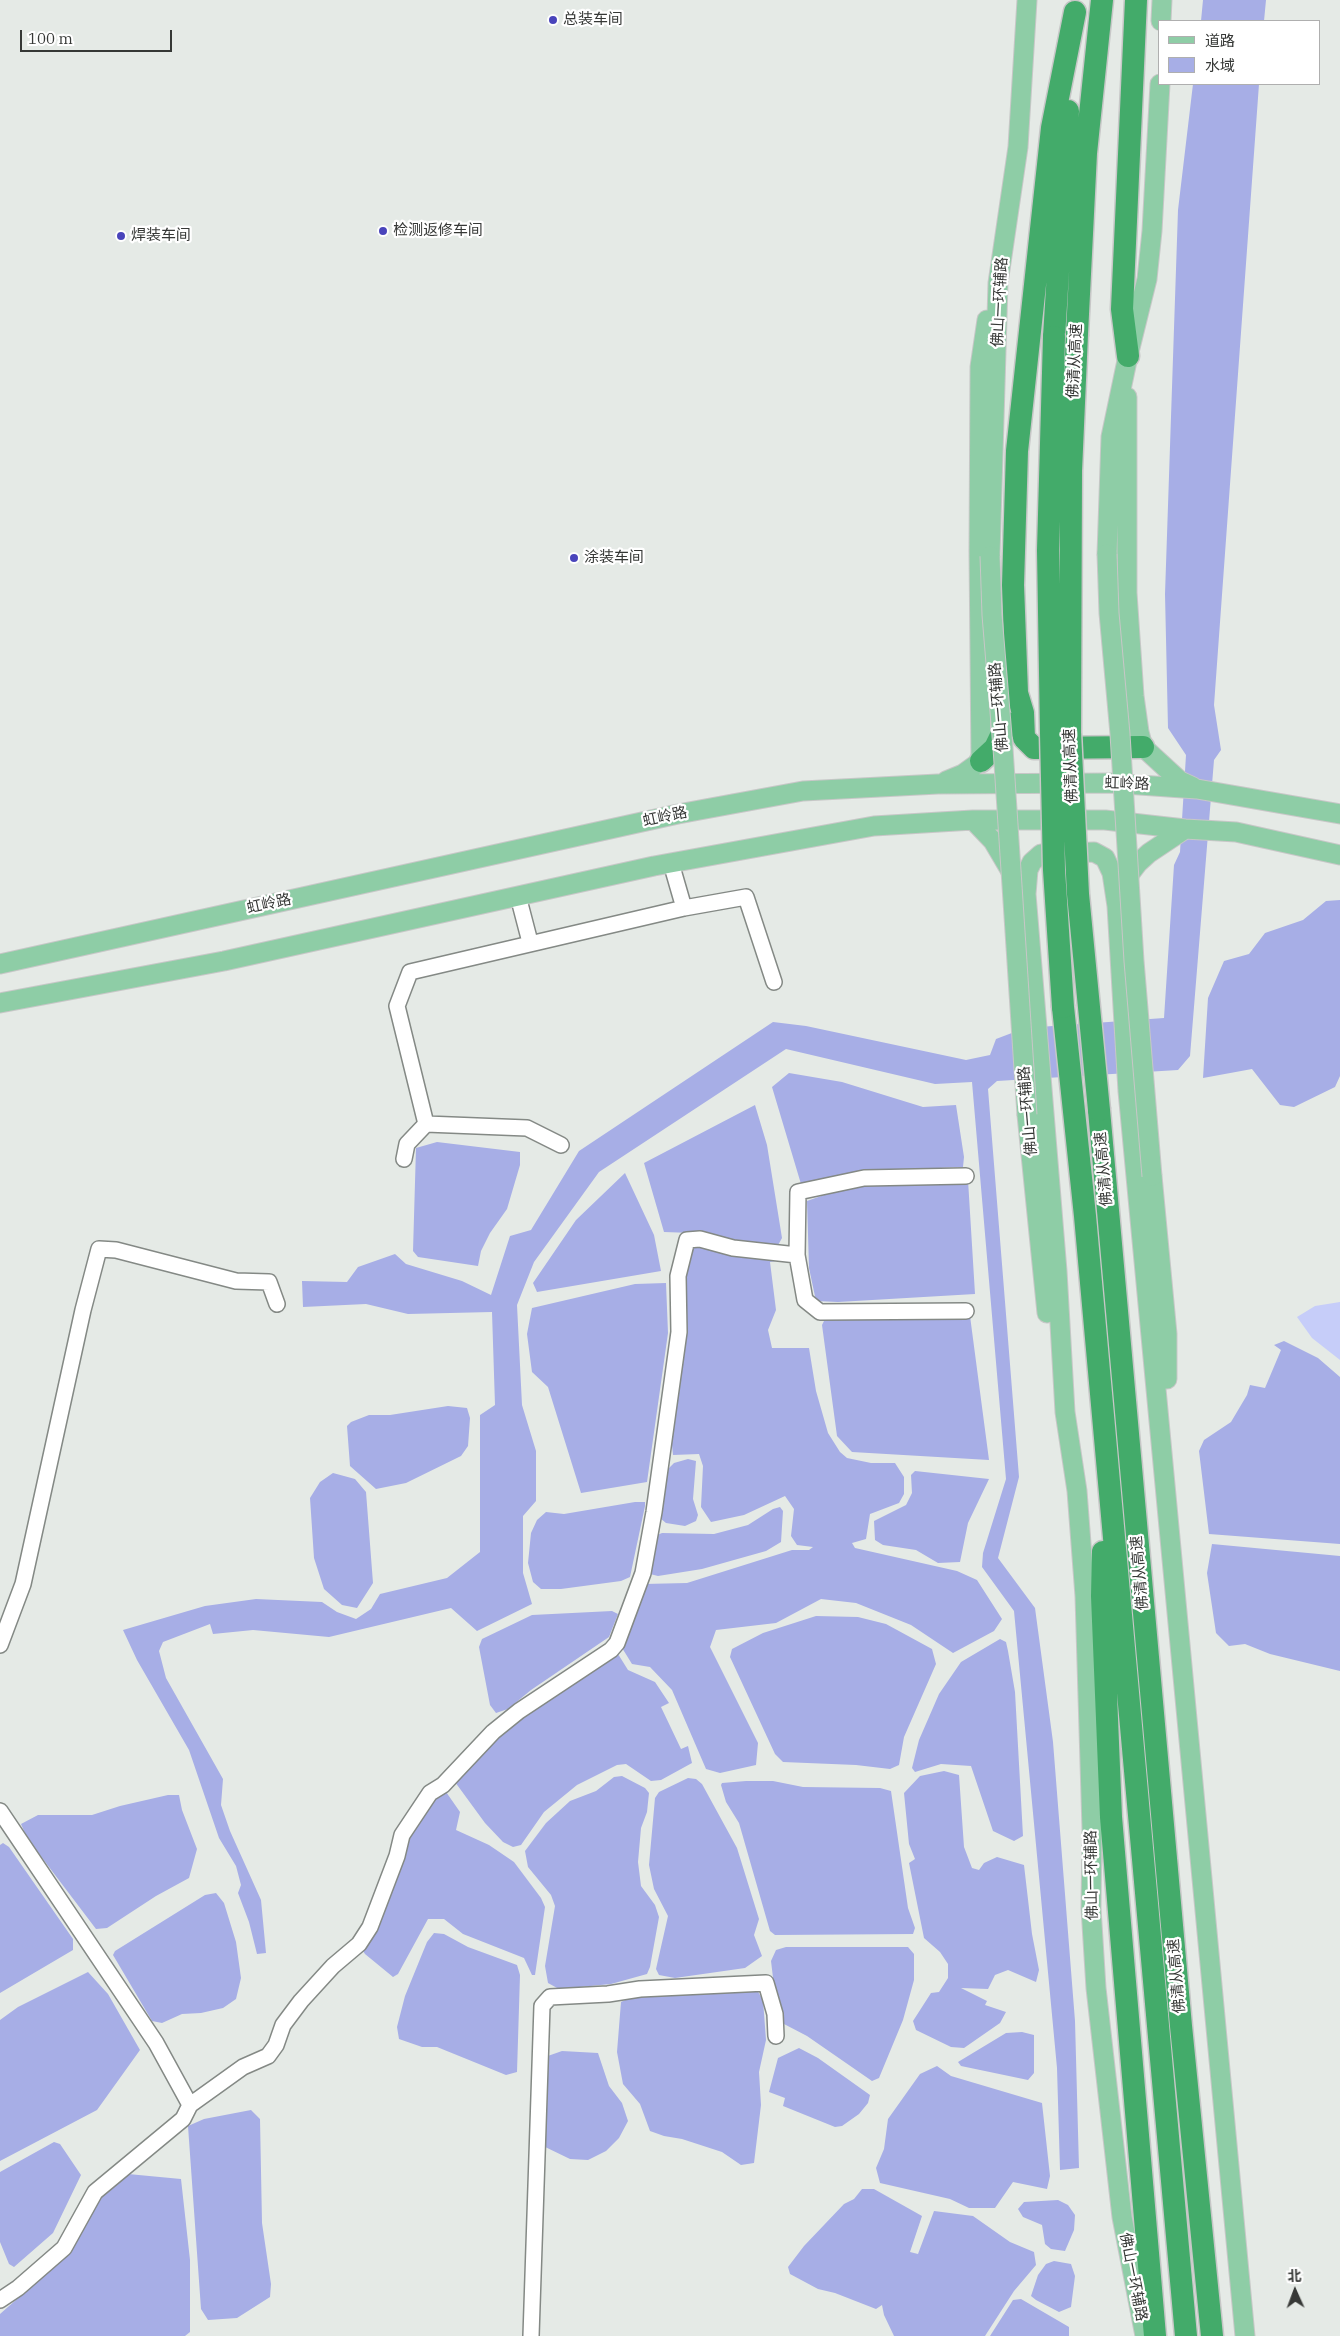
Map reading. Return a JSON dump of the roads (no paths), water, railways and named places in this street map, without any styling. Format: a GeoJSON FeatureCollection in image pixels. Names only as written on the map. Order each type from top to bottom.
{"type":"FeatureCollection","features":[{"type":"Feature","properties":{"kind":"highway","name":"佛清从高速"},"geometry":{"type":"LineString","coordinates":[[1102,0],[1086,153],[1071,471],[1070,732],[1078,904],[1099,1110],[1181,2026],[1212,2336]]}},
{"type":"Feature","properties":{"kind":"highway"},"geometry":{"type":"LineString","coordinates":[[1128,356],[1122,309],[1136,0]]}},
{"type":"Feature","properties":{"kind":"highway","name":"佛清从高速"},"geometry":{"type":"LineString","coordinates":[[1076,6],[1054,337],[1048,550],[1054,870],[1063,1007],[1104,1429],[1186,2336]]}},
{"type":"Feature","properties":{"kind":"highway"},"geometry":{"type":"LineString","coordinates":[[1076,6],[1052,128],[1017,451],[1013,584],[1016,693],[1023,713],[1024,738],[1034,748],[1143,747]]}},
{"type":"Feature","properties":{"kind":"highway"},"geometry":{"type":"LineString","coordinates":[[981,761],[995,748],[1009,717],[1016,693]]}},
{"type":"Feature","properties":{"kind":"highway"},"geometry":{"type":"LineString","coordinates":[[1104,1429],[1102,1596],[1111,1817],[1155,2336]]}},
{"type":"Feature","properties":{"kind":"main road","name":"佛山一环辅路"},"geometry":{"type":"LineString","coordinates":[[1027,0],[1018,147],[998,283],[990,556],[993,635],[1003,748],[1027,1115],[1048,1324],[1065,1412],[1077,1491],[1086,1596],[1092,1829],[1091,1908],[1096,1988],[1122,2217],[1145,2336]]}},
{"type":"Feature","properties":{"kind":"main road"},"geometry":{"type":"LineString","coordinates":[[1161,20],[1162,0]]}},
{"type":"Feature","properties":{"kind":"main road"},"geometry":{"type":"LineString","coordinates":[[1160,85],[1152,231],[1147,279],[1111,437],[1107,554],[1109,613],[1122,762],[1134,962],[1167,1334],[1165,1475],[1244,2336]]}},
{"type":"Feature","properties":{"kind":"main road"},"geometry":{"type":"LineString","coordinates":[[938,784],[963,774],[981,761],[980,367],[988,315],[998,283]]}},
{"type":"Feature","properties":{"kind":"main road"},"geometry":{"type":"LineString","coordinates":[[1128,356],[1127,593],[1134,696],[1143,747],[1185,786]]}},
{"type":"Feature","properties":{"kind":"main road","name":"虹岭路"},"geometry":{"type":"LineString","coordinates":[[0,964],[678,814],[803,791],[938,784],[1101,783],[1185,786],[1340,814]]}},
{"type":"Feature","properties":{"kind":"main road"},"geometry":{"type":"LineString","coordinates":[[973,820],[993,841],[1026,894]]}},
{"type":"Feature","properties":{"kind":"main road"},"geometry":{"type":"LineString","coordinates":[[0,1004],[224,961],[671,863],[874,826],[973,820],[1105,820],[1185,829],[1236,832],[1340,855]]}},
{"type":"Feature","properties":{"kind":"main road"},"geometry":{"type":"LineString","coordinates":[[1116,906],[1122,882],[1138,863],[1185,829]]}},
{"type":"Feature","properties":{"kind":"main road","name":"佛山一环辅路"},"geometry":{"type":"LineString","coordinates":[[1065,1412],[1057,1271],[1026,894],[1028,870],[1032,862],[1041,854],[1094,852],[1105,858],[1112,873],[1116,906],[1128,1091],[1165,1475]]}},
{"type":"Feature","properties":{"kind":"street"},"geometry":{"type":"LineString","coordinates":[[671,863],[684,908]]}},
{"type":"Feature","properties":{"kind":"street"},"geometry":{"type":"LineString","coordinates":[[518,896],[530,942]]}},
{"type":"Feature","properties":{"kind":"street"},"geometry":{"type":"LineString","coordinates":[[426,1124],[396,1006],[410,972],[530,942],[684,908],[746,897],[774,982]]}},
{"type":"Feature","properties":{"kind":"street"},"geometry":{"type":"LineString","coordinates":[[404,1159],[407,1144],[426,1124],[527,1128],[561,1145]]}},
{"type":"Feature","properties":{"kind":"street"},"geometry":{"type":"LineString","coordinates":[[966,1176],[864,1178],[798,1192],[797,1254],[805,1300],[820,1312],[966,1311]]}},
{"type":"Feature","properties":{"kind":"street"},"geometry":{"type":"LineString","coordinates":[[0,2300],[18,2288],[64,2248],[96,2192],[183,2119],[190,2105],[244,2067],[268,2056],[276,2045],[283,2025],[301,2001],[333,1966],[359,1944],[378,1909],[397,1856],[402,1835],[430,1794],[443,1785],[494,1732],[519,1711],[611,1650],[617,1643],[643,1573],[651,1529],[679,1332],[678,1276],[687,1240],[700,1239],[733,1248],[797,1254]]}},
{"type":"Feature","properties":{"kind":"street"},"geometry":{"type":"LineString","coordinates":[[0,1645],[23,1584],[99,1249],[116,1250],[236,1281],[269,1282],[277,1304]]}},
{"type":"Feature","properties":{"kind":"street"},"geometry":{"type":"LineString","coordinates":[[0,1811],[156,2043],[190,2105]]}},
{"type":"Feature","properties":{"kind":"street"},"geometry":{"type":"LineString","coordinates":[[531,2336],[542,2006],[550,1997],[608,1994],[640,1988],[766,1983],[775,2014],[776,2036]]}},
{"type":"Feature","properties":{"kind":"water"},"geometry":{"type":"Polygon","coordinates":[[[1203,0],[1266,0],[1264,20],[1201,20],[1203,0]]]}},
{"type":"Feature","properties":{"kind":"water"},"geometry":{"type":"Polygon","coordinates":[[[1193,85],[1259,85],[1214,705],[1221,750],[1214,760],[1190,1056],[1178,1070],[997,1081],[988,1089],[1019,1477],[998,1558],[1035,1608],[1053,1742],[1075,2021],[1079,2168],[1060,2170],[1057,2068],[1014,1611],[982,1567],[983,1553],[1006,1479],[972,1082],[935,1084],[786,1049],[599,1172],[534,1262],[517,1305],[522,1405],[536,1451],[536,1501],[523,1516],[523,1573],[532,1604],[477,1631],[451,1608],[329,1637],[253,1630],[213,1634],[210,1624],[163,1642],[159,1651],[166,1678],[223,1779],[221,1805],[230,1831],[261,1900],[266,1953],[257,1954],[249,1922],[238,1893],[241,1885],[236,1866],[219,1838],[189,1750],[137,1660],[123,1630],[205,1606],[256,1599],[322,1602],[337,1612],[356,1619],[371,1609],[380,1594],[447,1578],[480,1552],[480,1415],[495,1405],[492,1312],[408,1314],[366,1304],[303,1307],[302,1281],[347,1282],[358,1267],[395,1254],[406,1264],[462,1281],[491,1295],[510,1236],[531,1230],[579,1151],[773,1022],[806,1026],[966,1060],[990,1055],[996,1039],[1025,1028],[1164,1018],[1174,865],[1180,852],[1186,755],[1168,728],[1165,594],[1178,210],[1193,85]]]}},
{"type":"Feature","properties":{"kind":"water"},"geometry":{"type":"Polygon","coordinates":[[[1340,900],[1340,1076],[1335,1087],[1294,1107],[1280,1105],[1252,1069],[1203,1078],[1208,998],[1224,961],[1249,954],[1265,933],[1303,920],[1326,901],[1340,900]]]}},
{"type":"Feature","properties":{"kind":"water"},"geometry":{"type":"Polygon","coordinates":[[[789,1073],[842,1082],[923,1107],[956,1105],[964,1157],[963,1167],[864,1171],[801,1184],[772,1087],[789,1073]]]}},
{"type":"Feature","properties":{"kind":"water"},"geometry":{"type":"Polygon","coordinates":[[[755,1105],[767,1145],[782,1238],[777,1247],[692,1233],[664,1232],[644,1163],[755,1105]]]}},
{"type":"Feature","properties":{"kind":"water"},"geometry":{"type":"Polygon","coordinates":[[[437,1142],[520,1152],[520,1165],[507,1209],[490,1233],[481,1251],[478,1266],[418,1257],[413,1251],[416,1148],[437,1142]]]}},
{"type":"Feature","properties":{"kind":"water"},"geometry":{"type":"Polygon","coordinates":[[[625,1173],[654,1235],[661,1271],[537,1292],[533,1283],[576,1220],[625,1173]]]}},
{"type":"Feature","properties":{"kind":"water"},"geometry":{"type":"Polygon","coordinates":[[[968,1180],[975,1294],[838,1302],[816,1301],[809,1268],[807,1201],[847,1187],[904,1182],[968,1180]]]}},
{"type":"Feature","properties":{"kind":"water"},"geometry":{"type":"Polygon","coordinates":[[[699,1242],[782,1260],[770,1262],[776,1310],[768,1330],[772,1348],[809,1348],[816,1391],[828,1433],[840,1452],[847,1458],[871,1463],[895,1463],[904,1477],[904,1494],[899,1503],[870,1514],[866,1539],[852,1543],[855,1548],[957,1571],[977,1580],[1002,1619],[994,1631],[953,1653],[911,1625],[856,1603],[821,1599],[776,1623],[716,1630],[710,1647],[758,1743],[756,1765],[720,1773],[706,1769],[672,1690],[650,1667],[632,1664],[619,1643],[644,1584],[687,1583],[792,1550],[809,1550],[813,1547],[797,1545],[791,1536],[794,1509],[785,1496],[744,1515],[711,1522],[701,1507],[703,1466],[699,1454],[673,1455],[671,1436],[682,1269],[689,1245],[699,1242]]]}},
{"type":"Feature","properties":{"kind":"water"},"geometry":{"type":"Polygon","coordinates":[[[666,1283],[668,1333],[647,1482],[581,1493],[548,1387],[532,1372],[527,1334],[532,1308],[635,1284],[666,1283]]]}},
{"type":"Feature","properties":{"kind":"water"},"geometry":{"type":"Polygon","coordinates":[[[970,1316],[989,1460],[852,1452],[837,1436],[822,1325],[826,1317],[858,1319],[970,1316]]]}},
{"type":"Feature","properties":{"kind":"water"},"geometry":{"type":"Polygon","coordinates":[[[1284,1341],[1318,1358],[1340,1377],[1340,1544],[1209,1534],[1199,1451],[1204,1440],[1231,1422],[1247,1395],[1250,1385],[1265,1388],[1281,1350],[1274,1345],[1284,1341]]]}},
{"type":"Feature","properties":{"kind":"water"},"geometry":{"type":"Polygon","coordinates":[[[448,1406],[467,1408],[470,1418],[468,1446],[461,1456],[406,1483],[376,1489],[350,1466],[347,1426],[351,1422],[369,1415],[390,1415],[448,1406]]]}},
{"type":"Feature","properties":{"kind":"water"},"geometry":{"type":"Polygon","coordinates":[[[688,1459],[696,1461],[693,1499],[698,1515],[696,1521],[685,1526],[666,1523],[660,1518],[665,1472],[674,1463],[688,1459]]]}},
{"type":"Feature","properties":{"kind":"water"},"geometry":{"type":"Polygon","coordinates":[[[915,1471],[989,1479],[968,1523],[960,1562],[938,1563],[916,1550],[883,1545],[875,1540],[874,1521],[906,1505],[912,1493],[911,1475],[915,1471]]]}},
{"type":"Feature","properties":{"kind":"water"},"geometry":{"type":"Polygon","coordinates":[[[333,1473],[355,1479],[366,1492],[373,1583],[357,1608],[342,1605],[324,1589],[314,1558],[310,1498],[320,1482],[333,1473]]]}},
{"type":"Feature","properties":{"kind":"water"},"geometry":{"type":"Polygon","coordinates":[[[645,1502],[645,1506],[630,1577],[621,1581],[561,1589],[541,1589],[533,1582],[528,1563],[531,1533],[537,1520],[546,1512],[564,1514],[645,1502]]]}},
{"type":"Feature","properties":{"kind":"water"},"geometry":{"type":"Polygon","coordinates":[[[780,1507],[783,1511],[781,1542],[766,1551],[702,1569],[658,1576],[646,1573],[655,1536],[662,1533],[714,1534],[748,1525],[773,1509],[780,1507]]]}},
{"type":"Feature","properties":{"kind":"water"},"geometry":{"type":"Polygon","coordinates":[[[1212,1544],[1340,1556],[1340,1671],[1270,1654],[1245,1644],[1229,1646],[1216,1633],[1207,1573],[1212,1544]]]}},
{"type":"Feature","properties":{"kind":"water"},"geometry":{"type":"Polygon","coordinates":[[[612,1611],[618,1614],[609,1637],[531,1690],[508,1709],[496,1713],[490,1705],[479,1647],[482,1639],[532,1615],[612,1611]]]}},
{"type":"Feature","properties":{"kind":"water"},"geometry":{"type":"Polygon","coordinates":[[[816,1616],[858,1617],[886,1624],[932,1649],[936,1664],[904,1737],[899,1765],[890,1769],[856,1765],[783,1762],[775,1754],[730,1657],[732,1649],[763,1633],[816,1616]]]}},
{"type":"Feature","properties":{"kind":"water"},"geometry":{"type":"Polygon","coordinates":[[[1000,1639],[1006,1642],[1015,1692],[1023,1836],[1014,1841],[993,1831],[971,1766],[941,1764],[915,1772],[912,1768],[919,1740],[939,1694],[961,1662],[1000,1639]]]}},
{"type":"Feature","properties":{"kind":"water"},"geometry":{"type":"Polygon","coordinates":[[[611,1654],[618,1654],[628,1670],[655,1682],[669,1703],[661,1707],[681,1749],[688,1746],[692,1763],[661,1780],[651,1781],[626,1764],[617,1765],[577,1785],[544,1812],[521,1845],[513,1847],[503,1842],[485,1823],[455,1782],[492,1736],[611,1654]]]}},
{"type":"Feature","properties":{"kind":"water"},"geometry":{"type":"Polygon","coordinates":[[[944,1771],[959,1775],[964,1847],[972,1868],[979,1870],[984,1863],[997,1857],[1024,1865],[1032,1934],[1039,1970],[1036,1982],[1008,1970],[995,1975],[988,1989],[961,1988],[987,2001],[985,2005],[1006,2012],[1000,2023],[964,2048],[951,2047],[916,2030],[913,2021],[931,1993],[939,1992],[948,1978],[948,1964],[940,1952],[924,1938],[909,1863],[915,1859],[909,1844],[904,1793],[920,1776],[944,1771]]]}},
{"type":"Feature","properties":{"kind":"water"},"geometry":{"type":"Polygon","coordinates":[[[622,1776],[645,1788],[649,1793],[647,1812],[641,1828],[638,1862],[641,1886],[655,1905],[659,1917],[650,1967],[647,1974],[611,1984],[559,1989],[548,1983],[545,1966],[555,1906],[551,1895],[528,1867],[525,1851],[546,1823],[570,1801],[596,1791],[614,1777],[622,1776]]]}},
{"type":"Feature","properties":{"kind":"water"},"geometry":{"type":"Polygon","coordinates":[[[688,1778],[696,1779],[702,1784],[737,1848],[759,1919],[754,1935],[762,1956],[745,1968],[675,1978],[659,1975],[656,1969],[668,1916],[654,1889],[649,1865],[655,1798],[659,1792],[688,1778]]]}},
{"type":"Feature","properties":{"kind":"water"},"geometry":{"type":"Polygon","coordinates":[[[773,1781],[803,1787],[880,1788],[891,1791],[908,1908],[915,1928],[913,1934],[775,1935],[770,1931],[739,1823],[726,1802],[721,1785],[722,1783],[773,1781]]]}},
{"type":"Feature","properties":{"kind":"water"},"geometry":{"type":"Polygon","coordinates":[[[444,1789],[460,1812],[456,1830],[489,1845],[514,1862],[541,1898],[545,1907],[535,1975],[532,1975],[524,1958],[463,1934],[444,1919],[428,1919],[398,1974],[393,1977],[365,1954],[361,1948],[407,1837],[433,1795],[444,1789]]]}},
{"type":"Feature","properties":{"kind":"water"},"geometry":{"type":"Polygon","coordinates":[[[168,1795],[179,1795],[182,1810],[197,1849],[189,1878],[156,1896],[107,1928],[96,1929],[27,1838],[21,1824],[38,1815],[92,1815],[120,1806],[168,1795]]]}},
{"type":"Feature","properties":{"kind":"water"},"geometry":{"type":"Polygon","coordinates":[[[3,1843],[9,1847],[73,1939],[73,1950],[0,1993],[0,1845],[3,1843]]]}},
{"type":"Feature","properties":{"kind":"water"},"geometry":{"type":"Polygon","coordinates":[[[216,1893],[224,1903],[236,1942],[241,1978],[236,1999],[223,2008],[201,2013],[182,2014],[162,2023],[152,2021],[113,1955],[115,1951],[205,1895],[216,1893]]]}},
{"type":"Feature","properties":{"kind":"water"},"geometry":{"type":"Polygon","coordinates":[[[434,1933],[444,1934],[468,1947],[517,1965],[520,1975],[517,2072],[506,2075],[437,2047],[422,2047],[399,2039],[397,2027],[405,1996],[427,1942],[434,1933]]]}},
{"type":"Feature","properties":{"kind":"water"},"geometry":{"type":"Polygon","coordinates":[[[786,1947],[908,1947],[914,1954],[914,1980],[903,2020],[879,2078],[872,2081],[807,2036],[784,2024],[777,2011],[771,1961],[776,1950],[786,1947]]]}},
{"type":"Feature","properties":{"kind":"water"},"geometry":{"type":"Polygon","coordinates":[[[88,1972],[108,1994],[140,2050],[97,2110],[0,2161],[0,2020],[18,2007],[88,1972]]]}},
{"type":"Feature","properties":{"kind":"water"},"geometry":{"type":"Polygon","coordinates":[[[757,1990],[763,2000],[766,2040],[759,2072],[761,2105],[754,2163],[741,2165],[722,2152],[650,2131],[640,2104],[623,2084],[617,2052],[621,2002],[633,1996],[757,1990]]]}},
{"type":"Feature","properties":{"kind":"water"},"geometry":{"type":"Polygon","coordinates":[[[1022,2032],[1034,2035],[1034,2073],[1028,2080],[961,2066],[958,2062],[1006,2033],[1022,2032]]]}},
{"type":"Feature","properties":{"kind":"water"},"geometry":{"type":"Polygon","coordinates":[[[799,2048],[818,2058],[870,2095],[868,2103],[859,2114],[842,2126],[835,2127],[783,2106],[785,2098],[769,2092],[778,2058],[799,2048]]]}},
{"type":"Feature","properties":{"kind":"water"},"geometry":{"type":"Polygon","coordinates":[[[562,2051],[598,2053],[609,2086],[622,2103],[628,2121],[619,2138],[606,2151],[588,2160],[570,2159],[539,2144],[545,2057],[562,2051]]]}},
{"type":"Feature","properties":{"kind":"water"},"geometry":{"type":"Polygon","coordinates":[[[937,2066],[951,2076],[1042,2103],[1050,2176],[1047,2189],[1013,2182],[995,2208],[969,2208],[950,2199],[880,2183],[876,2168],[884,2149],[888,2119],[920,2074],[937,2066]]]}},
{"type":"Feature","properties":{"kind":"water"},"geometry":{"type":"Polygon","coordinates":[[[251,2110],[260,2119],[262,2223],[271,2284],[270,2297],[237,2318],[208,2320],[201,2309],[188,2126],[204,2119],[251,2110]]]}},
{"type":"Feature","properties":{"kind":"water"},"geometry":{"type":"Polygon","coordinates":[[[54,2142],[60,2144],[81,2175],[53,2233],[14,2267],[9,2264],[0,2242],[0,2172],[54,2142]]]}},
{"type":"Feature","properties":{"kind":"water"},"geometry":{"type":"Polygon","coordinates":[[[128,2174],[181,2179],[190,2260],[190,2332],[185,2336],[0,2336],[0,2314],[68,2254],[92,2207],[107,2189],[128,2174]]]}},
{"type":"Feature","properties":{"kind":"water"},"geometry":{"type":"Polygon","coordinates":[[[862,2189],[874,2189],[922,2216],[910,2252],[918,2254],[934,2211],[973,2216],[1010,2242],[1034,2252],[1036,2265],[1014,2291],[985,2336],[894,2336],[884,2315],[882,2305],[876,2309],[835,2293],[818,2289],[790,2274],[788,2267],[804,2246],[844,2204],[854,2199],[862,2189]]]}},
{"type":"Feature","properties":{"kind":"water"},"geometry":{"type":"Polygon","coordinates":[[[1058,2200],[1068,2205],[1075,2215],[1074,2230],[1065,2251],[1051,2249],[1045,2244],[1042,2225],[1023,2217],[1018,2209],[1024,2202],[1058,2200]]]}},
{"type":"Feature","properties":{"kind":"water"},"geometry":{"type":"Polygon","coordinates":[[[1054,2261],[1071,2264],[1075,2276],[1071,2307],[1059,2312],[1031,2296],[1038,2275],[1046,2264],[1054,2261]]]}},
{"type":"Feature","properties":{"kind":"water"},"geometry":{"type":"Polygon","coordinates":[[[1021,2299],[1069,2327],[1069,2336],[990,2336],[1013,2300],[1021,2299]]]}},
{"type":"Feature","properties":{"kind":"place","name":"总装车间"},"geometry":{"type":"Point","coordinates":[553,20]}},
{"type":"Feature","properties":{"kind":"place","name":"检测返修车间"},"geometry":{"type":"Point","coordinates":[383,231]}},
{"type":"Feature","properties":{"kind":"place","name":"焊装车间"},"geometry":{"type":"Point","coordinates":[121,236]}},
{"type":"Feature","properties":{"kind":"place","name":"涂装车间"},"geometry":{"type":"Point","coordinates":[574,558]}}]}
